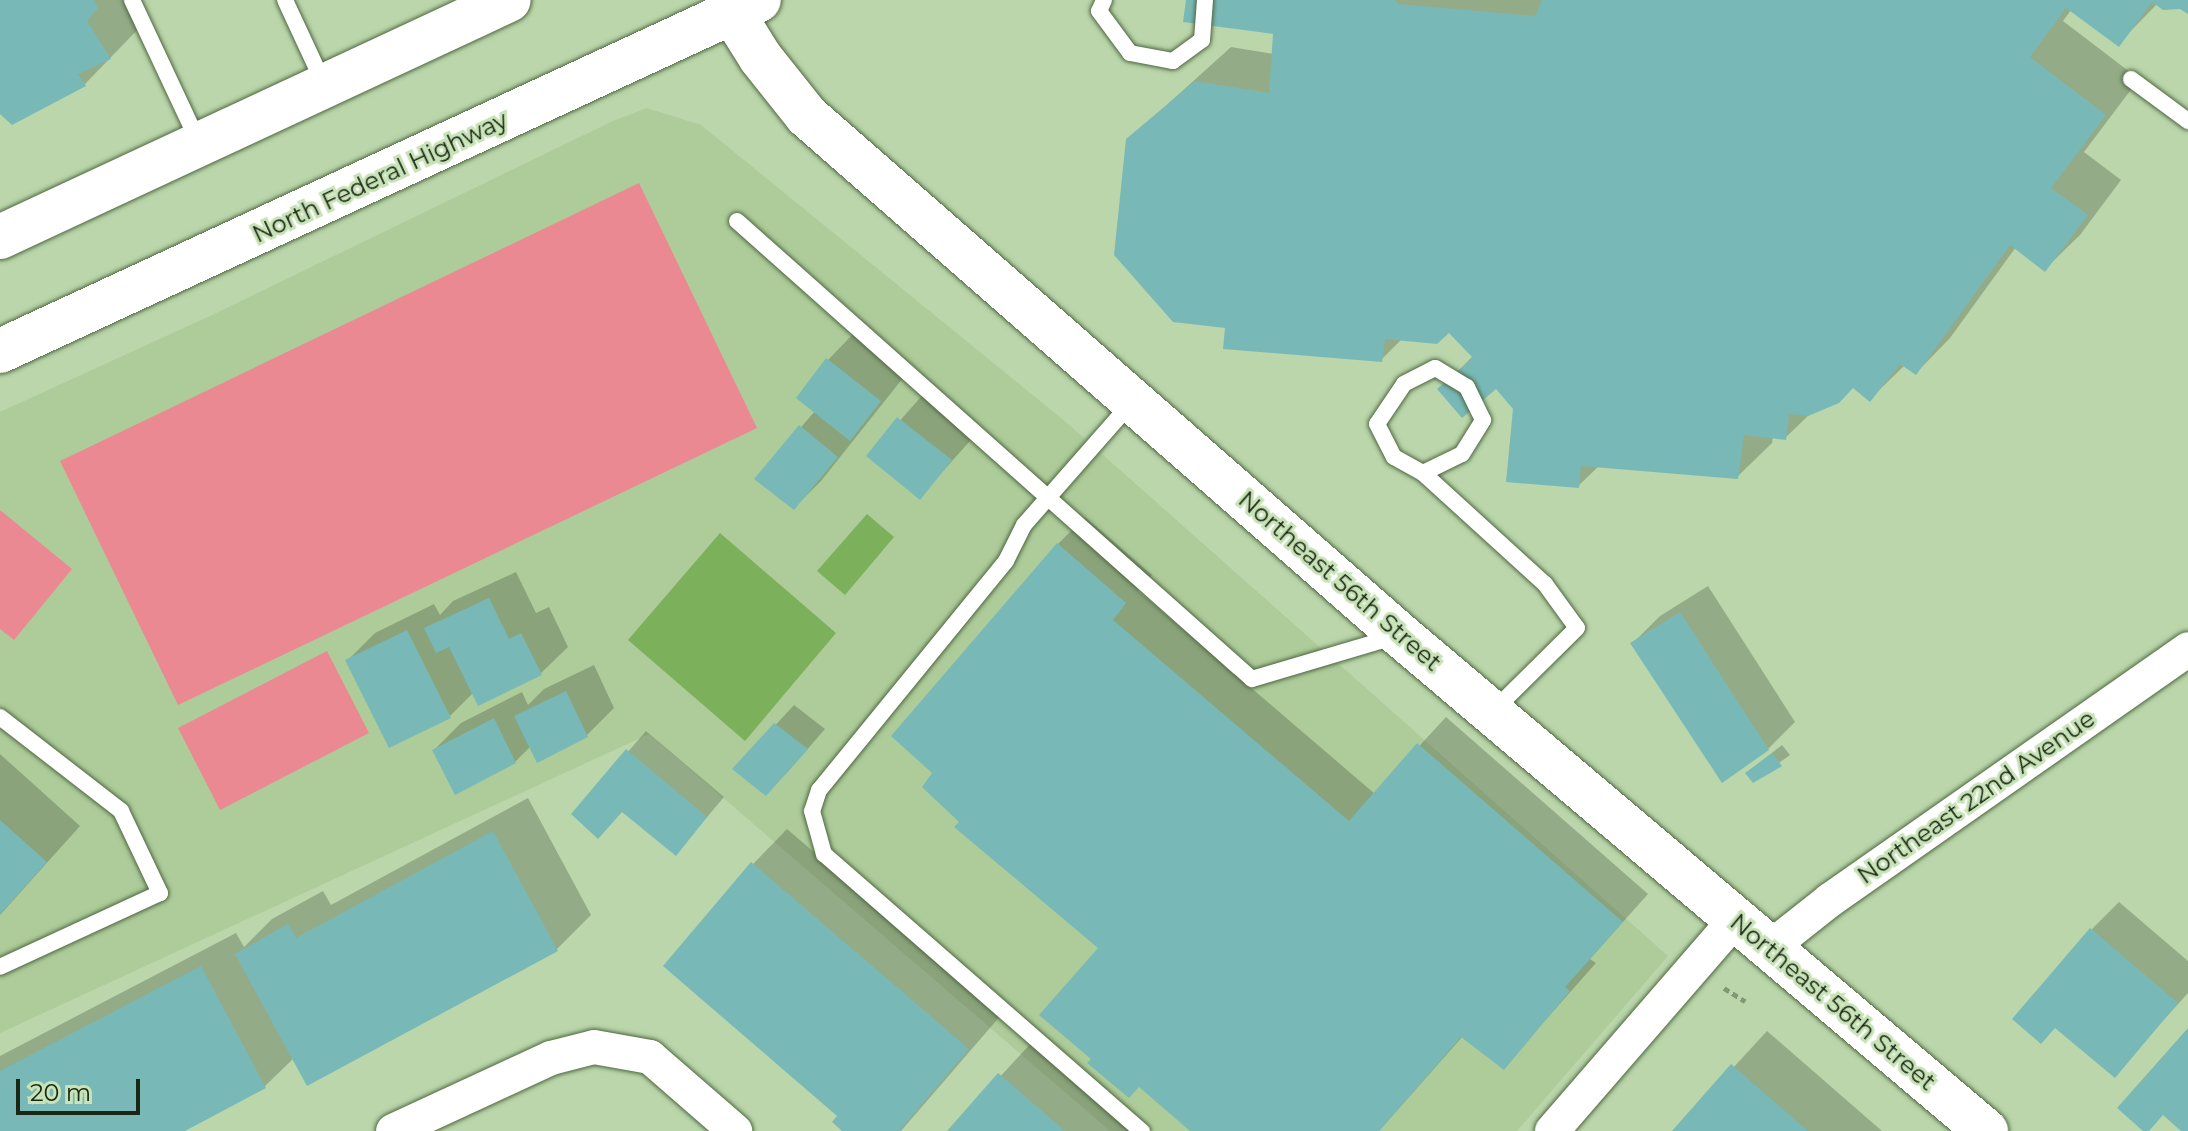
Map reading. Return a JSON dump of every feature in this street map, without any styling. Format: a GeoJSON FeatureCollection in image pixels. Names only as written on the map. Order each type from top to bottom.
{"type":"FeatureCollection","features":[{"type":"Feature","properties":{"kind":"street"},"geometry":{"type":"LineString","coordinates":[[0,237],[509,0]]}},
{"type":"Feature","properties":{"kind":"street","name":"North Federal Highway"},"geometry":{"type":"LineString","coordinates":[[0,351],[740,4]]}},
{"type":"Feature","properties":{"kind":"street","name":"Northeast 56th Street"},"geometry":{"type":"LineString","coordinates":[[740,4],[760,57],[807,116],[1400,635],[1986,1131]]}},
{"type":"Feature","properties":{"kind":"street","name":"Northeast 22nd Avenue"},"geometry":{"type":"LineString","coordinates":[[1768,949],[1830,900],[2188,649]]}},
{"type":"Feature","properties":{"kind":"street"},"geometry":{"type":"LineString","coordinates":[[1552,1131],[1735,920]]}},
{"type":"Feature","properties":{"kind":"street"},"geometry":{"type":"LineString","coordinates":[[393,1131],[551,1058],[594,1047],[650,1057],[735,1131]]}},
{"type":"Feature","properties":{"kind":"lane"},"geometry":{"type":"LineString","coordinates":[[132,0],[200,144]]}},
{"type":"Feature","properties":{"kind":"lane"},"geometry":{"type":"LineString","coordinates":[[285,0],[325,86]]}},
{"type":"Feature","properties":{"kind":"lane"},"geometry":{"type":"LineString","coordinates":[[1104,0],[1099,11],[1130,53],[1173,61],[1202,40],[1205,0]]}},
{"type":"Feature","properties":{"kind":"lane"},"geometry":{"type":"LineString","coordinates":[[2131,79],[2188,121]]}},
{"type":"Feature","properties":{"kind":"lane"},"geometry":{"type":"LineString","coordinates":[[737,221],[1252,679],[1400,635]]}},
{"type":"Feature","properties":{"kind":"lane"},"geometry":{"type":"LineString","coordinates":[[1423,473],[1462,454],[1483,420],[1467,387],[1435,368],[1404,384],[1377,424],[1394,457],[1423,473],[1545,584],[1577,628],[1493,711]]}},
{"type":"Feature","properties":{"kind":"lane"},"geometry":{"type":"LineString","coordinates":[[1133,401],[1024,525],[1006,561],[819,790],[812,811],[824,854],[1142,1131]]}},
{"type":"Feature","properties":{"kind":"lane"},"geometry":{"type":"LineString","coordinates":[[0,717],[121,811],[160,893],[0,967]]}},
{"type":"Feature","properties":{"kind":"path"},"geometry":{"type":"LineString","coordinates":[[1715,987],[1723,987],[1745,1001]]}},
{"type":"Feature","properties":{"kind":"shaded area"},"geometry":{"type":"Polygon","coordinates":[[[647,108],[701,125],[1067,423],[1668,956],[1517,1131],[1110,1131],[649,734],[0,1033],[0,412],[210,316],[613,121],[647,108]]]}},
{"type":"Feature","properties":{"kind":"shaded area"},"geometry":{"type":"Polygon","coordinates":[[[639,183],[757,428],[178,705],[60,461],[639,183]]]}},
{"type":"Feature","properties":{"kind":"shaded area"},"geometry":{"type":"Polygon","coordinates":[[[0,510],[72,569],[14,640],[0,629],[0,510]]]}},
{"type":"Feature","properties":{"kind":"shaded area"},"geometry":{"type":"Polygon","coordinates":[[[867,514],[894,537],[845,595],[817,571],[867,514]]]}},
{"type":"Feature","properties":{"kind":"shaded area"},"geometry":{"type":"Polygon","coordinates":[[[720,533],[836,633],[745,741],[628,640],[720,533]]]}},
{"type":"Feature","properties":{"kind":"shaded area"},"geometry":{"type":"Polygon","coordinates":[[[327,651],[369,733],[220,810],[178,728],[327,651]]]}},
{"type":"Feature","properties":{"kind":"building"},"geometry":{"type":"Polygon","coordinates":[[[0,0],[94,0],[98,8],[87,21],[111,59],[78,74],[86,86],[12,125],[0,114],[0,0]]]}},
{"type":"Feature","properties":{"kind":"building"},"geometry":{"type":"Polygon","coordinates":[[[1186,0],[1395,0],[1398,4],[1535,16],[1542,0],[2188,0],[2188,14],[2180,9],[2163,10],[2152,2],[2119,47],[2066,8],[2030,57],[2106,115],[2051,188],[2088,215],[2045,272],[2010,245],[1916,375],[1900,364],[1870,402],[1853,388],[1839,403],[1808,416],[1789,414],[1786,440],[1744,435],[1738,479],[1581,466],[1579,488],[1506,482],[1513,409],[1496,389],[1462,418],[1437,389],[1473,358],[1449,333],[1437,344],[1385,339],[1382,362],[1223,349],[1225,328],[1173,322],[1114,255],[1126,139],[1195,81],[1269,93],[1273,34],[1183,22],[1186,0]]]}},
{"type":"Feature","properties":{"kind":"building"},"geometry":{"type":"Polygon","coordinates":[[[826,358],[881,401],[850,441],[796,398],[826,358]]]}},
{"type":"Feature","properties":{"kind":"building"},"geometry":{"type":"Polygon","coordinates":[[[897,417],[952,460],[920,500],[866,456],[897,417]]]}},
{"type":"Feature","properties":{"kind":"building"},"geometry":{"type":"Polygon","coordinates":[[[799,425],[838,457],[794,510],[754,479],[799,425]]]}},
{"type":"Feature","properties":{"kind":"building"},"geometry":{"type":"Polygon","coordinates":[[[1057,543],[1126,603],[1113,620],[1349,821],[1417,743],[1623,922],[1565,987],[1570,991],[1504,1070],[1461,1037],[1379,1131],[1190,1131],[1139,1087],[1129,1098],[1087,1063],[1091,1059],[1039,1015],[1098,948],[954,827],[959,822],[922,787],[932,773],[891,736],[1057,543]]]}},
{"type":"Feature","properties":{"kind":"building"},"geometry":{"type":"Polygon","coordinates":[[[489,598],[509,639],[521,633],[542,675],[478,706],[449,647],[436,653],[424,628],[489,598]]]}},
{"type":"Feature","properties":{"kind":"building"},"geometry":{"type":"Polygon","coordinates":[[[1680,612],[1769,750],[1722,783],[1630,643],[1680,612]]]}},
{"type":"Feature","properties":{"kind":"building"},"geometry":{"type":"Polygon","coordinates":[[[407,630],[451,718],[389,748],[345,660],[407,630]]]}},
{"type":"Feature","properties":{"kind":"building"},"geometry":{"type":"Polygon","coordinates":[[[566,691],[588,737],[537,763],[514,716],[566,691]]]}},
{"type":"Feature","properties":{"kind":"building"},"geometry":{"type":"Polygon","coordinates":[[[494,718],[516,763],[455,795],[432,750],[494,718]]]}},
{"type":"Feature","properties":{"kind":"building"},"geometry":{"type":"Polygon","coordinates":[[[774,723],[808,749],[766,796],[732,769],[774,723]]]}},
{"type":"Feature","properties":{"kind":"building"},"geometry":{"type":"Polygon","coordinates":[[[626,749],[707,817],[676,856],[622,812],[598,839],[571,814],[626,749]]]}},
{"type":"Feature","properties":{"kind":"building"},"geometry":{"type":"Polygon","coordinates":[[[1772,753],[1782,766],[1753,783],[1745,773],[1772,753]]]}},
{"type":"Feature","properties":{"kind":"building"},"geometry":{"type":"Polygon","coordinates":[[[0,820],[47,862],[0,914],[0,820]]]}},
{"type":"Feature","properties":{"kind":"building"},"geometry":{"type":"Polygon","coordinates":[[[493,831],[558,951],[307,1086],[235,954],[288,924],[296,938],[493,831]]]}},
{"type":"Feature","properties":{"kind":"building"},"geometry":{"type":"Polygon","coordinates":[[[751,862],[969,1049],[899,1131],[842,1131],[832,1122],[837,1116],[663,966],[751,862]]]}},
{"type":"Feature","properties":{"kind":"building"},"geometry":{"type":"Polygon","coordinates":[[[2090,928],[2178,1003],[2115,1078],[2055,1028],[2041,1044],[2012,1019],[2090,928]]]}},
{"type":"Feature","properties":{"kind":"building"},"geometry":{"type":"Polygon","coordinates":[[[201,966],[266,1088],[185,1131],[0,1131],[0,1071],[201,966]]]}},
{"type":"Feature","properties":{"kind":"building"},"geometry":{"type":"Polygon","coordinates":[[[2188,1028],[2188,1131],[2181,1131],[2163,1115],[2149,1131],[2143,1131],[2117,1108],[2188,1028]]]}},
{"type":"Feature","properties":{"kind":"building"},"geometry":{"type":"Polygon","coordinates":[[[1731,1064],[1808,1131],[1672,1131],[1731,1064]]]}},
{"type":"Feature","properties":{"kind":"building"},"geometry":{"type":"Polygon","coordinates":[[[998,1073],[1065,1131],[947,1131],[998,1073]]]}}]}
